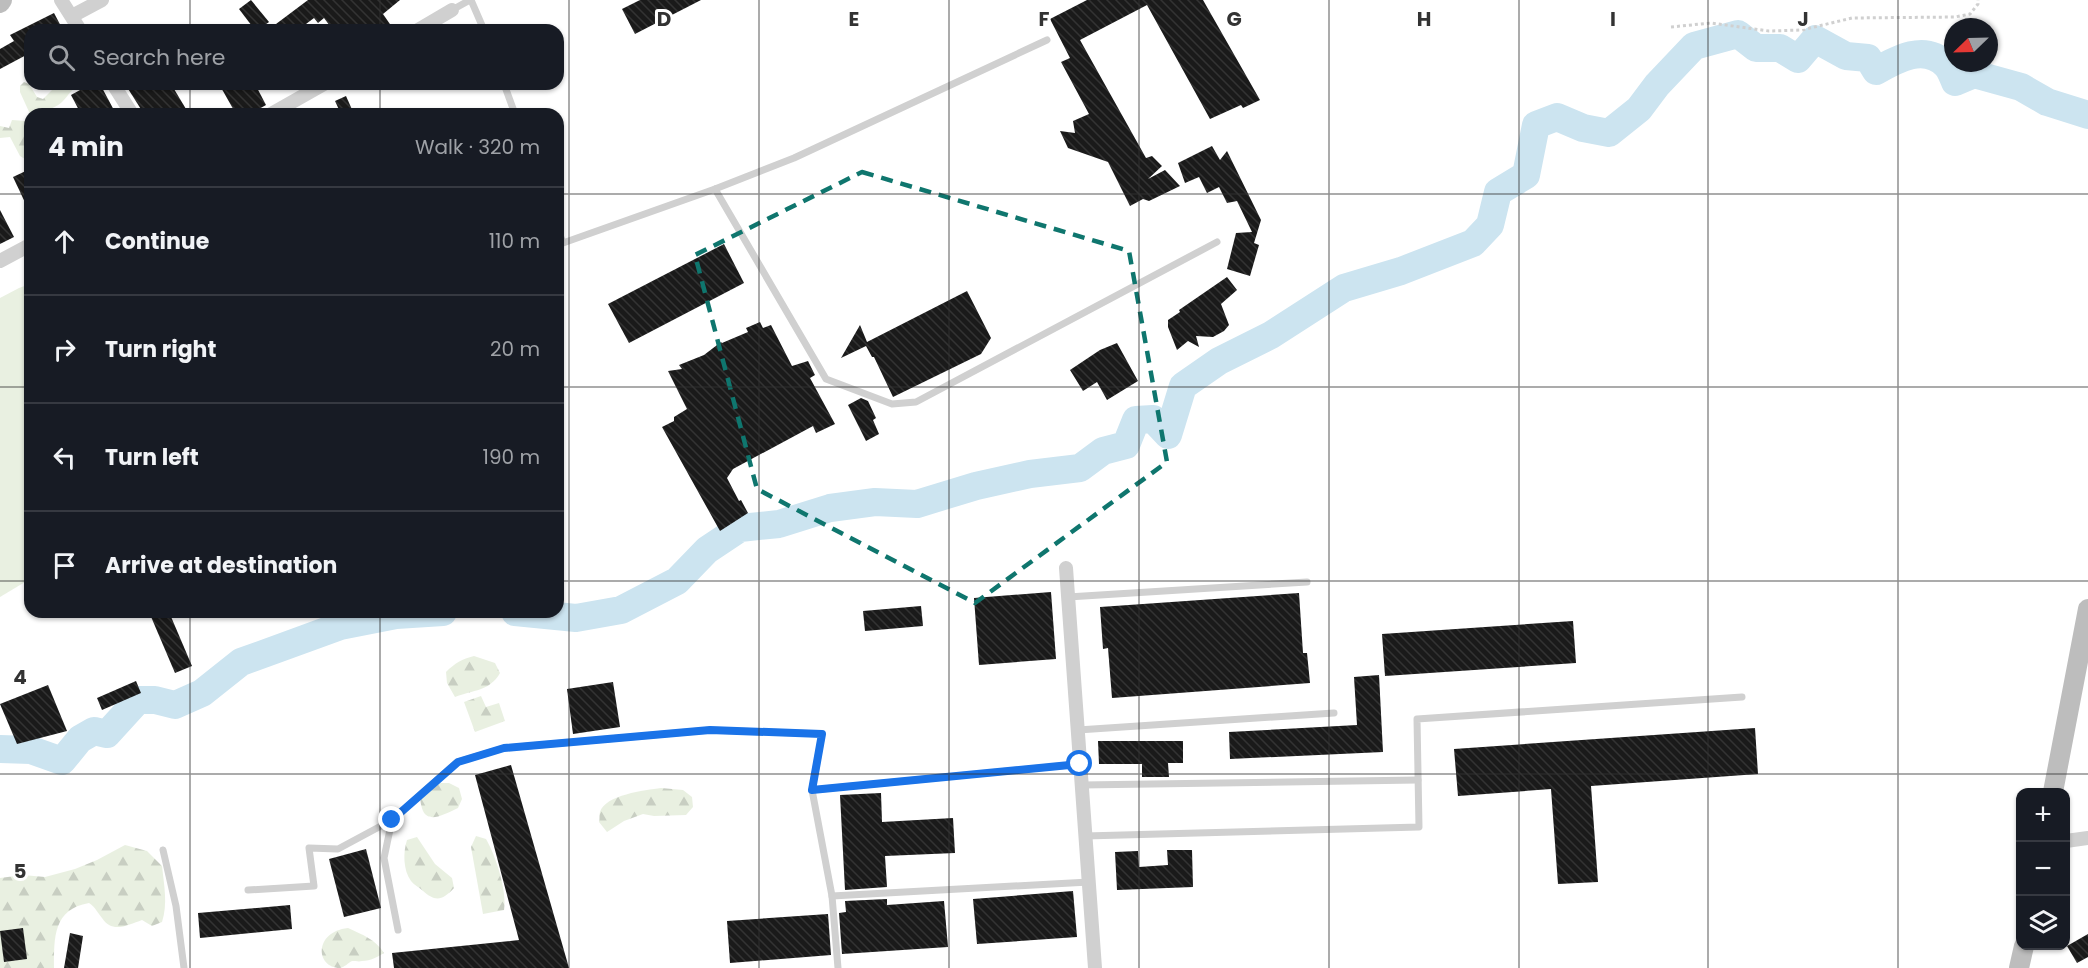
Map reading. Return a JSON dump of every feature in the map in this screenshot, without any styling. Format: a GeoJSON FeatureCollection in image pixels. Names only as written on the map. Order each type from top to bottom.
{"type":"FeatureCollection","features":[{"type":"Feature","properties":{"kind":"main road"},"geometry":{"type":"LineString","coordinates":[[2054,788],[2088,609]]}},
{"type":"Feature","properties":{"kind":"main road"},"geometry":{"type":"LineString","coordinates":[[2019,968],[2023,950]]}},
{"type":"Feature","properties":{"kind":"street"},"geometry":{"type":"LineString","coordinates":[[61,0],[77,24]]}},
{"type":"Feature","properties":{"kind":"street"},"geometry":{"type":"LineString","coordinates":[[72,16],[102,0]]}},
{"type":"Feature","properties":{"kind":"street"},"geometry":{"type":"LineString","coordinates":[[428,24],[452,10]]}},
{"type":"Feature","properties":{"kind":"street"},"geometry":{"type":"LineString","coordinates":[[117,90],[128,108]]}},
{"type":"Feature","properties":{"kind":"street"},"geometry":{"type":"LineString","coordinates":[[282,108],[313,90]]}},
{"type":"Feature","properties":{"kind":"street"},"geometry":{"type":"LineString","coordinates":[[0,261],[24,248]]}},
{"type":"Feature","properties":{"kind":"street"},"geometry":{"type":"LineString","coordinates":[[1066,568],[1095,968]]}},
{"type":"Feature","properties":{"kind":"street"},"geometry":{"type":"LineString","coordinates":[[2070,840],[2088,838]]}},
{"type":"Feature","properties":{"kind":"lane"},"geometry":{"type":"LineString","coordinates":[[452,10],[470,0],[481,24]]}},
{"type":"Feature","properties":{"kind":"lane"},"geometry":{"type":"LineString","coordinates":[[564,243],[715,189],[794,158],[1047,40]]}},
{"type":"Feature","properties":{"kind":"lane"},"geometry":{"type":"LineString","coordinates":[[506,90],[513,108]]}},
{"type":"Feature","properties":{"kind":"lane"},"geometry":{"type":"LineString","coordinates":[[715,189],[826,379],[892,404],[916,402],[1217,242]]}},
{"type":"Feature","properties":{"kind":"lane"},"geometry":{"type":"LineString","coordinates":[[1068,597],[1307,582]]}},
{"type":"Feature","properties":{"kind":"lane"},"geometry":{"type":"LineString","coordinates":[[1085,836],[1419,827],[1417,719],[1742,698]]}},
{"type":"Feature","properties":{"kind":"lane"},"geometry":{"type":"LineString","coordinates":[[1078,730],[1334,713]]}},
{"type":"Feature","properties":{"kind":"lane"},"geometry":{"type":"LineString","coordinates":[[248,890],[314,886],[309,848],[338,849],[392,820],[458,762],[504,748],[710,730],[822,734],[812,790],[832,896],[838,968]]}},
{"type":"Feature","properties":{"kind":"lane"},"geometry":{"type":"LineString","coordinates":[[812,790],[1080,764]]}},
{"type":"Feature","properties":{"kind":"lane"},"geometry":{"type":"LineString","coordinates":[[1082,785],[1418,780]]}},
{"type":"Feature","properties":{"kind":"lane"},"geometry":{"type":"LineString","coordinates":[[392,820],[384,858],[398,930]]}},
{"type":"Feature","properties":{"kind":"lane"},"geometry":{"type":"LineString","coordinates":[[163,850],[176,906],[184,968]]}},
{"type":"Feature","properties":{"kind":"lane"},"geometry":{"type":"LineString","coordinates":[[832,896],[1089,882]]}},
{"type":"Feature","properties":{"kind":"path"},"geometry":{"type":"LineString","coordinates":[[1671,27],[1711,23],[1758,30],[1791,30],[1827,25],[1852,18],[1955,17],[1970,14],[1978,4],[1978,0]]}},
{"type":"Feature","properties":{"kind":"highlighted area"},"geometry":{"type":"Polygon","coordinates":[[[862,172],[1129,251],[1167,462],[975,603],[757,489],[695,255],[862,172]]]}},
{"type":"Feature","properties":{"kind":"green space"},"geometry":{"type":"Polygon","coordinates":[[[24,82],[24,90],[33,90],[37,97],[43,99],[52,90],[72,90],[60,104],[52,108],[27,108],[20,92],[20,86],[24,82]]]}},
{"type":"Feature","properties":{"kind":"green space"},"geometry":{"type":"Polygon","coordinates":[[[12,120],[24,121],[24,158],[20,156],[10,137],[0,138],[0,126],[9,128],[12,120]]]}},
{"type":"Feature","properties":{"kind":"green space"},"geometry":{"type":"Polygon","coordinates":[[[24,286],[24,583],[0,597],[0,298],[24,286]]]}},
{"type":"Feature","properties":{"kind":"green space"},"geometry":{"type":"Polygon","coordinates":[[[474,656],[495,663],[500,673],[486,687],[455,697],[447,683],[446,672],[466,658],[474,656]]]}},
{"type":"Feature","properties":{"kind":"green space"},"geometry":{"type":"Polygon","coordinates":[[[481,696],[486,707],[499,703],[505,721],[475,732],[464,702],[481,696]]]}},
{"type":"Feature","properties":{"kind":"green space"},"geometry":{"type":"Polygon","coordinates":[[[437,783],[449,783],[459,788],[462,799],[458,808],[437,817],[431,817],[423,812],[420,794],[437,783]]]}},
{"type":"Feature","properties":{"kind":"green space"},"geometry":{"type":"Polygon","coordinates":[[[661,788],[683,790],[692,797],[693,807],[686,815],[643,814],[624,821],[607,832],[599,822],[600,812],[609,801],[626,794],[661,788]]]}},
{"type":"Feature","properties":{"kind":"green space"},"geometry":{"type":"Polygon","coordinates":[[[476,836],[486,839],[493,855],[502,884],[504,910],[483,914],[471,847],[476,836]]]}},
{"type":"Feature","properties":{"kind":"green space"},"geometry":{"type":"Polygon","coordinates":[[[417,837],[435,864],[452,878],[454,888],[442,898],[431,897],[408,877],[404,861],[407,840],[417,837]]]}},
{"type":"Feature","properties":{"kind":"green space"},"geometry":{"type":"Polygon","coordinates":[[[125,845],[147,851],[162,866],[165,901],[162,922],[152,926],[142,920],[115,927],[106,923],[89,903],[77,906],[68,911],[58,926],[54,946],[54,968],[0,968],[0,878],[23,875],[45,877],[75,869],[125,845]]]}},
{"type":"Feature","properties":{"kind":"green space"},"geometry":{"type":"Polygon","coordinates":[[[348,928],[373,941],[384,953],[374,959],[352,961],[340,968],[326,962],[322,950],[324,942],[337,931],[348,928]]]}},
{"type":"Feature","properties":{"kind":"building"},"geometry":{"type":"Polygon","coordinates":[[[251,0],[269,22],[250,24],[239,9],[251,0]]]}},
{"type":"Feature","properties":{"kind":"building"},"geometry":{"type":"Polygon","coordinates":[[[308,0],[400,0],[383,14],[390,24],[328,24],[324,18],[318,23],[314,18],[306,24],[276,24],[308,0]]]}},
{"type":"Feature","properties":{"kind":"building"},"geometry":{"type":"Polygon","coordinates":[[[640,0],[701,0],[635,34],[622,9],[640,0]]]}},
{"type":"Feature","properties":{"kind":"building"},"geometry":{"type":"Polygon","coordinates":[[[1087,0],[1203,0],[1260,100],[1243,108],[1241,105],[1210,119],[1147,5],[1080,40],[1146,158],[1152,156],[1162,166],[1148,179],[1165,170],[1180,186],[1149,201],[1143,199],[1130,206],[1108,162],[1068,148],[1060,131],[1075,133],[1073,121],[1089,114],[1061,62],[1070,58],[1050,19],[1087,0]]]}},
{"type":"Feature","properties":{"kind":"building"},"geometry":{"type":"Polygon","coordinates":[[[54,13],[60,24],[32,24],[54,13]]]}},
{"type":"Feature","properties":{"kind":"building"},"geometry":{"type":"Polygon","coordinates":[[[24,28],[24,56],[0,69],[0,49],[14,41],[10,35],[24,28]]]}},
{"type":"Feature","properties":{"kind":"building"},"geometry":{"type":"Polygon","coordinates":[[[80,90],[103,90],[113,108],[78,108],[71,95],[80,90]]]}},
{"type":"Feature","properties":{"kind":"building"},"geometry":{"type":"Polygon","coordinates":[[[129,90],[175,90],[185,108],[140,108],[129,90]]]}},
{"type":"Feature","properties":{"kind":"building"},"geometry":{"type":"Polygon","coordinates":[[[222,90],[258,90],[266,105],[261,108],[233,108],[222,90]]]}},
{"type":"Feature","properties":{"kind":"building"},"geometry":{"type":"Polygon","coordinates":[[[346,96],[351,108],[338,108],[335,101],[346,96]]]}},
{"type":"Feature","properties":{"kind":"building"},"geometry":{"type":"Polygon","coordinates":[[[1212,146],[1220,160],[1227,151],[1261,220],[1254,243],[1259,245],[1250,276],[1227,269],[1236,233],[1252,232],[1237,201],[1227,203],[1219,187],[1207,193],[1199,177],[1185,183],[1178,163],[1212,146]]]}},
{"type":"Feature","properties":{"kind":"building"},"geometry":{"type":"Polygon","coordinates":[[[24,172],[24,200],[13,177],[24,172]]]}},
{"type":"Feature","properties":{"kind":"building"},"geometry":{"type":"Polygon","coordinates":[[[0,210],[14,237],[0,244],[0,210]]]}},
{"type":"Feature","properties":{"kind":"building"},"geometry":{"type":"Polygon","coordinates":[[[724,244],[744,283],[629,343],[608,304],[724,244]]]}},
{"type":"Feature","properties":{"kind":"building"},"geometry":{"type":"Polygon","coordinates":[[[1227,277],[1237,290],[1221,304],[1229,325],[1213,337],[1196,336],[1199,347],[1188,341],[1177,350],[1168,327],[1168,320],[1227,277]]]}},
{"type":"Feature","properties":{"kind":"building"},"geometry":{"type":"Polygon","coordinates":[[[967,291],[991,338],[981,354],[893,397],[874,357],[866,346],[841,358],[860,325],[867,342],[967,291]]]}},
{"type":"Feature","properties":{"kind":"building"},"geometry":{"type":"Polygon","coordinates":[[[760,322],[763,328],[771,325],[792,366],[808,361],[815,375],[810,378],[835,424],[816,433],[813,426],[733,469],[727,478],[748,513],[720,531],[662,427],[674,421],[674,417],[687,409],[668,371],[682,369],[679,365],[704,355],[721,342],[748,332],[746,328],[760,322]]]}},
{"type":"Feature","properties":{"kind":"building"},"geometry":{"type":"Polygon","coordinates":[[[1117,343],[1138,381],[1107,400],[1097,382],[1083,391],[1070,370],[1100,350],[1117,343]]]}},
{"type":"Feature","properties":{"kind":"building"},"geometry":{"type":"Polygon","coordinates":[[[861,398],[868,401],[876,418],[873,420],[879,434],[866,441],[848,405],[861,398]]]}},
{"type":"Feature","properties":{"kind":"building"},"geometry":{"type":"Polygon","coordinates":[[[1051,592],[1056,659],[979,665],[974,598],[1051,592]]]}},
{"type":"Feature","properties":{"kind":"building"},"geometry":{"type":"Polygon","coordinates":[[[1299,593],[1303,653],[1307,653],[1310,683],[1112,698],[1108,648],[1103,649],[1100,607],[1299,593]]]}},
{"type":"Feature","properties":{"kind":"building"},"geometry":{"type":"Polygon","coordinates":[[[921,606],[923,626],[865,631],[863,611],[921,606]]]}},
{"type":"Feature","properties":{"kind":"building"},"geometry":{"type":"Polygon","coordinates":[[[152,618],[172,618],[192,666],[175,673],[152,618]]]}},
{"type":"Feature","properties":{"kind":"building"},"geometry":{"type":"Polygon","coordinates":[[[1573,621],[1576,663],[1385,676],[1382,634],[1573,621]]]}},
{"type":"Feature","properties":{"kind":"building"},"geometry":{"type":"Polygon","coordinates":[[[1379,675],[1383,752],[1230,759],[1229,732],[1357,725],[1354,677],[1379,675]]]}},
{"type":"Feature","properties":{"kind":"building"},"geometry":{"type":"Polygon","coordinates":[[[136,681],[141,693],[102,710],[97,698],[136,681]]]}},
{"type":"Feature","properties":{"kind":"building"},"geometry":{"type":"Polygon","coordinates":[[[613,682],[620,727],[573,734],[567,689],[613,682]]]}},
{"type":"Feature","properties":{"kind":"building"},"geometry":{"type":"Polygon","coordinates":[[[48,685],[67,731],[17,744],[0,704],[48,685]]]}},
{"type":"Feature","properties":{"kind":"building"},"geometry":{"type":"Polygon","coordinates":[[[1755,728],[1758,774],[1591,786],[1598,882],[1558,884],[1551,789],[1458,796],[1454,749],[1755,728]]]}},
{"type":"Feature","properties":{"kind":"building"},"geometry":{"type":"Polygon","coordinates":[[[1098,741],[1183,741],[1183,763],[1168,763],[1169,777],[1142,777],[1142,764],[1099,764],[1098,741]]]}},
{"type":"Feature","properties":{"kind":"building"},"geometry":{"type":"Polygon","coordinates":[[[511,765],[569,968],[394,968],[392,953],[519,940],[475,775],[511,765]]]}},
{"type":"Feature","properties":{"kind":"building"},"geometry":{"type":"Polygon","coordinates":[[[881,793],[882,822],[953,818],[955,853],[885,856],[887,887],[845,890],[840,795],[881,793]]]}},
{"type":"Feature","properties":{"kind":"building"},"geometry":{"type":"Polygon","coordinates":[[[366,849],[381,908],[344,917],[329,859],[366,849]]]}},
{"type":"Feature","properties":{"kind":"building"},"geometry":{"type":"Polygon","coordinates":[[[1167,850],[1192,850],[1193,887],[1117,890],[1115,852],[1138,851],[1139,867],[1168,865],[1167,850]]]}},
{"type":"Feature","properties":{"kind":"building"},"geometry":{"type":"Polygon","coordinates":[[[1073,891],[1077,937],[977,944],[973,899],[1073,891]]]}},
{"type":"Feature","properties":{"kind":"building"},"geometry":{"type":"Polygon","coordinates":[[[887,899],[887,905],[944,901],[948,947],[842,954],[839,913],[846,912],[845,901],[887,899]]]}},
{"type":"Feature","properties":{"kind":"building"},"geometry":{"type":"Polygon","coordinates":[[[290,905],[292,929],[200,938],[198,913],[290,905]]]}},
{"type":"Feature","properties":{"kind":"building"},"geometry":{"type":"Polygon","coordinates":[[[828,914],[831,955],[730,963],[727,921],[828,914]]]}},
{"type":"Feature","properties":{"kind":"building"},"geometry":{"type":"Polygon","coordinates":[[[23,928],[27,959],[4,962],[0,931],[23,928]]]}},
{"type":"Feature","properties":{"kind":"building"},"geometry":{"type":"Polygon","coordinates":[[[70,933],[83,936],[78,968],[64,968],[70,933]]]}},
{"type":"Feature","properties":{"kind":"building"},"geometry":{"type":"Polygon","coordinates":[[[2088,934],[2088,957],[2077,963],[2069,950],[2070,944],[2088,934]]]}},
{"type":"Feature","properties":{"kind":"waterway"},"geometry":{"type":"LineString","coordinates":[[564,617],[576,618],[621,610],[677,581],[707,550],[740,528],[779,524],[830,508],[875,502],[917,504],[976,486],[1030,474],[1080,468],[1103,451],[1126,445],[1136,420],[1153,419],[1168,435],[1183,386],[1219,361],[1271,335],[1344,288],[1401,271],[1473,243],[1490,225],[1498,192],[1526,175],[1536,125],[1557,117],[1583,128],[1609,133],[1639,109],[1657,85],[1694,46],[1738,34],[1756,48],[1780,48],[1798,59],[1815,39],[1846,56],[1868,58],[1876,71],[1911,55],[1929,55],[1938,58],[1946,65],[1955,82],[1974,74],[2021,87],[2047,102],[2088,115]]}},
{"type":"Feature","properties":{"kind":"waterway"},"geometry":{"type":"LineString","coordinates":[[0,749],[31,750],[62,761],[80,739],[94,731],[107,734],[138,700],[155,700],[175,705],[202,693],[241,662],[340,626],[381,618]]}},
{"type":"Feature","properties":{"kind":"route"},"geometry":{"type":"LineString","coordinates":[[392,820],[458,762],[504,748],[579,740],[710,730],[822,734],[812,790],[1080,764]]}}]}
